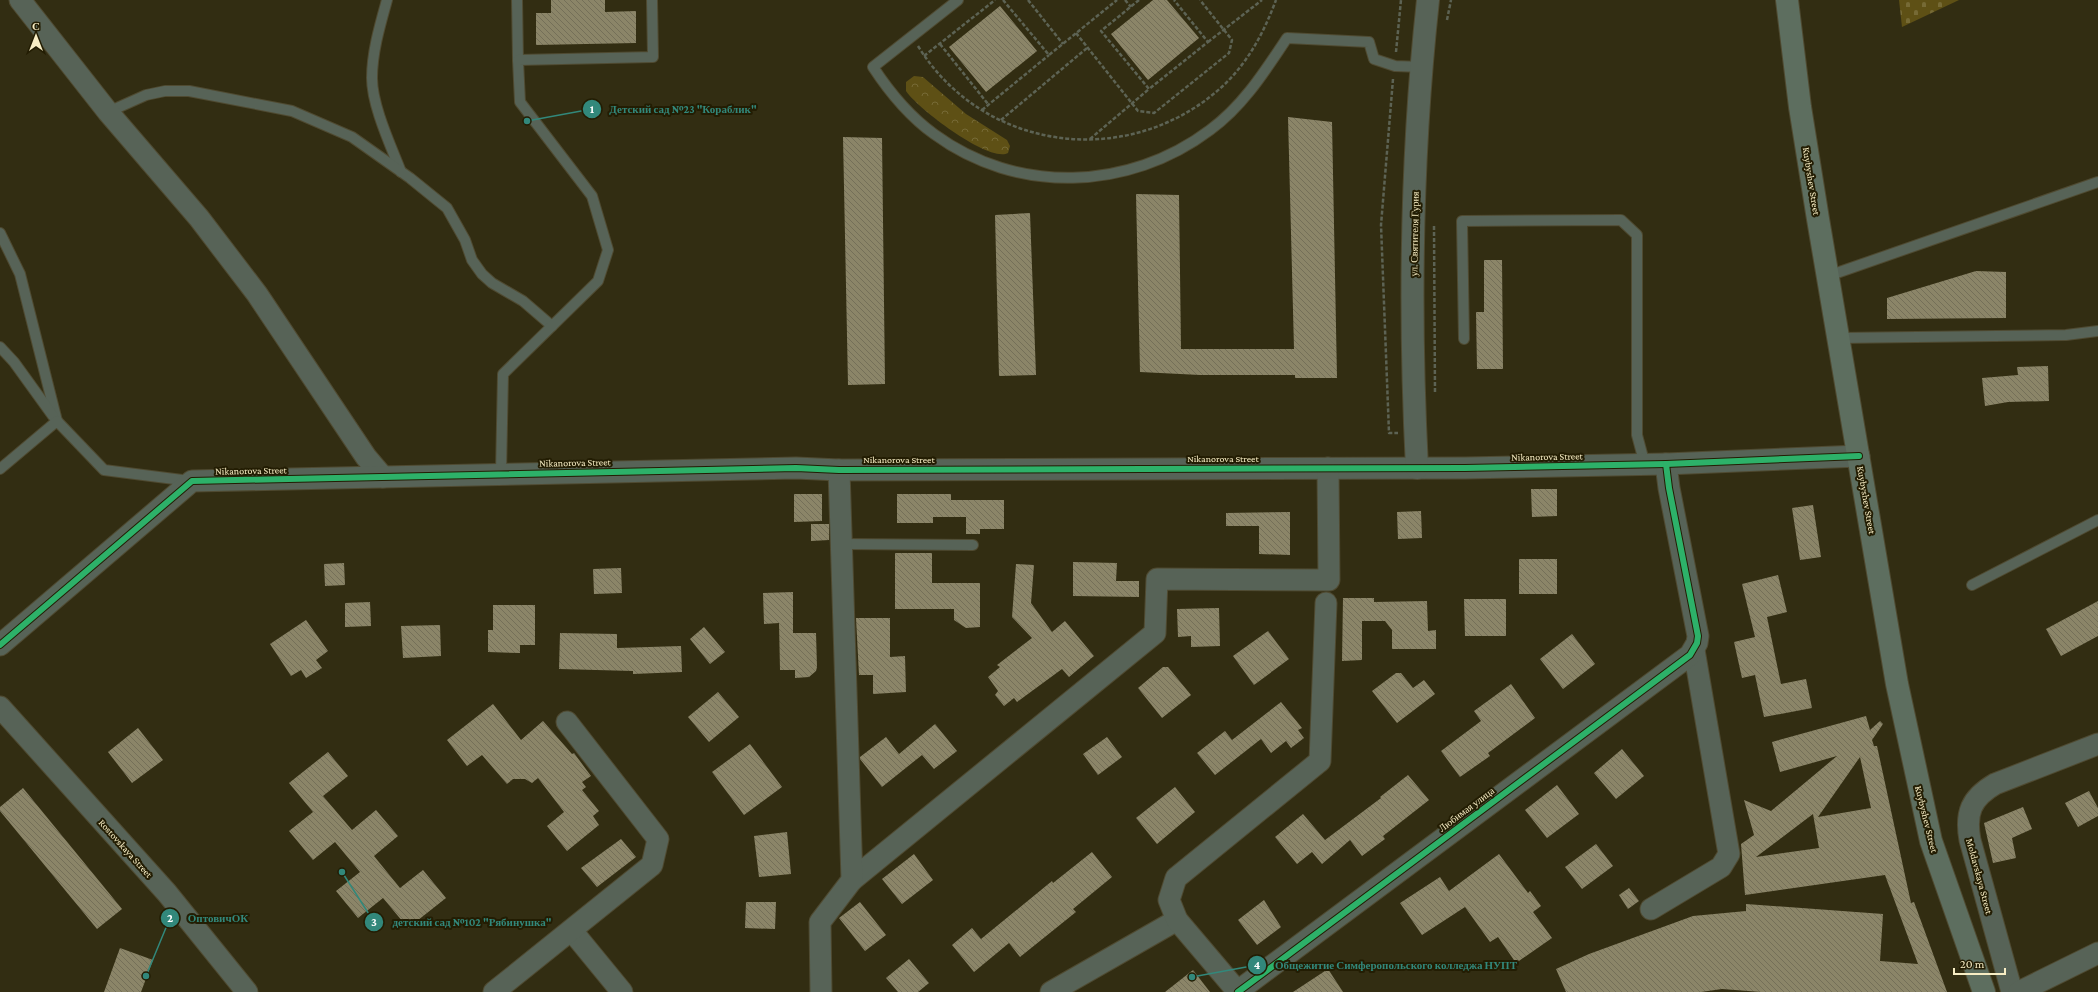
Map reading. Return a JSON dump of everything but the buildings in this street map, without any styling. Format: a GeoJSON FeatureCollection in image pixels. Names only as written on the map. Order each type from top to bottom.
{"type":"FeatureCollection","features":[{"type":"Feature","properties":{"kind":"main road","name":"Kuybyshev Street"},"geometry":{"type":"LineString","coordinates":[[1787,0],[1800,108],[1897,684],[1931,842],[1984,992]]}},
{"type":"Feature","properties":{"kind":"street"},"geometry":{"type":"LineString","coordinates":[[20,0],[108,112],[199,218],[257,294],[366,457],[383,477]]}},
{"type":"Feature","properties":{"kind":"street","name":"ул. Святителя Гурия"},"geometry":{"type":"LineString","coordinates":[[1417,468],[1414,401],[1412,273],[1416,129],[1428,0]]}},
{"type":"Feature","properties":{"kind":"street","name":"Nikanorova Street"},"geometry":{"type":"LineString","coordinates":[[192,481],[796,468],[839,470],[1417,468],[1645,465],[1859,456]]}},
{"type":"Feature","properties":{"kind":"street"},"geometry":{"type":"LineString","coordinates":[[1651,909],[1721,867],[1729,854],[1666,464]]}},
{"type":"Feature","properties":{"kind":"street"},"geometry":{"type":"LineString","coordinates":[[821,992],[820,922],[852,880],[1155,633],[1157,579],[1329,580],[1328,468]]}},
{"type":"Feature","properties":{"kind":"street"},"geometry":{"type":"LineString","coordinates":[[839,470],[852,880]]}},
{"type":"Feature","properties":{"kind":"street"},"geometry":{"type":"LineString","coordinates":[[0,644],[192,481]]}},
{"type":"Feature","properties":{"kind":"street"},"geometry":{"type":"LineString","coordinates":[[1238,992],[1177,920],[1169,900],[1176,878],[1320,760],[1326,603]]}},
{"type":"Feature","properties":{"kind":"street","name":"Любимая улица"},"geometry":{"type":"LineString","coordinates":[[1238,992],[1690,655],[1696,643]]}},
{"type":"Feature","properties":{"kind":"street","name":"Rostovskaya Street"},"geometry":{"type":"LineString","coordinates":[[0,708],[167,893],[247,992]]}},
{"type":"Feature","properties":{"kind":"street"},"geometry":{"type":"LineString","coordinates":[[494,992],[572,931],[652,865],[658,839],[567,722]]}},
{"type":"Feature","properties":{"kind":"street","name":"Moldavskaya Street"},"geometry":{"type":"LineString","coordinates":[[2012,992],[1970,840],[1967,827],[1969,813],[1974,801],[1983,791],[1995,784],[2098,744]]}},
{"type":"Feature","properties":{"kind":"street"},"geometry":{"type":"LineString","coordinates":[[1051,992],[1177,920]]}},
{"type":"Feature","properties":{"kind":"street"},"geometry":{"type":"LineString","coordinates":[[572,931],[622,992]]}},
{"type":"Feature","properties":{"kind":"street"},"geometry":{"type":"LineString","coordinates":[[2019,992],[2098,953]]}},
{"type":"Feature","properties":{"kind":"lane"},"geometry":{"type":"LineString","coordinates":[[387,0],[378,27],[372,79],[380,119],[401,172]]}},
{"type":"Feature","properties":{"kind":"lane"},"geometry":{"type":"LineString","coordinates":[[501,474],[503,374],[598,281],[608,250],[592,196],[520,102],[517,0]]}},
{"type":"Feature","properties":{"kind":"lane"},"geometry":{"type":"LineString","coordinates":[[518,60],[653,57],[652,0]]}},
{"type":"Feature","properties":{"kind":"lane"},"geometry":{"type":"LineString","coordinates":[[958,0],[873,67],[891,92],[916,120],[934,134],[973,157],[1016,172],[1061,178],[1099,177],[1129,171],[1173,154],[1193,143],[1229,114],[1245,97],[1287,38],[1369,42],[1374,59],[1394,66],[1422,67]]}},
{"type":"Feature","properties":{"kind":"lane"},"geometry":{"type":"LineString","coordinates":[[108,112],[146,95],[165,91],[189,91],[292,111],[352,137],[401,172],[447,208],[465,240],[472,260],[482,274],[492,283],[523,302],[552,326]]}},
{"type":"Feature","properties":{"kind":"lane"},"geometry":{"type":"LineString","coordinates":[[1828,276],[2098,182]]}},
{"type":"Feature","properties":{"kind":"lane"},"geometry":{"type":"LineString","coordinates":[[1464,339],[1462,221],[1621,220],[1637,235],[1637,435],[1645,465]]}},
{"type":"Feature","properties":{"kind":"lane"},"geometry":{"type":"LineString","coordinates":[[0,233],[20,274],[57,421]]}},
{"type":"Feature","properties":{"kind":"lane"},"geometry":{"type":"LineString","coordinates":[[1838,338],[2066,335],[2098,331]]}},
{"type":"Feature","properties":{"kind":"lane"},"geometry":{"type":"LineString","coordinates":[[0,347],[14,362],[57,421],[104,470],[192,481]]}},
{"type":"Feature","properties":{"kind":"lane"},"geometry":{"type":"LineString","coordinates":[[0,469],[57,421]]}},
{"type":"Feature","properties":{"kind":"lane"},"geometry":{"type":"LineString","coordinates":[[1972,585],[2098,520]]}},
{"type":"Feature","properties":{"kind":"lane"},"geometry":{"type":"LineString","coordinates":[[841,544],[973,545]]}},
{"type":"Feature","properties":{"kind":"path"},"geometry":{"type":"LineString","coordinates":[[924,56],[995,0]]}},
{"type":"Feature","properties":{"kind":"path"},"geometry":{"type":"LineString","coordinates":[[1003,0],[1049,55]]}},
{"type":"Feature","properties":{"kind":"path"},"geometry":{"type":"LineString","coordinates":[[1028,0],[1062,44]]}},
{"type":"Feature","properties":{"kind":"path"},"geometry":{"type":"LineString","coordinates":[[982,110],[1117,0]]}},
{"type":"Feature","properties":{"kind":"path"},"geometry":{"type":"LineString","coordinates":[[1125,0],[1131,7]]}},
{"type":"Feature","properties":{"kind":"path"},"geometry":{"type":"LineString","coordinates":[[1139,0],[1101,31],[1149,89]]}},
{"type":"Feature","properties":{"kind":"path"},"geometry":{"type":"LineString","coordinates":[[1174,0],[1208,42]]}},
{"type":"Feature","properties":{"kind":"path"},"geometry":{"type":"LineString","coordinates":[[1076,33],[1131,104],[1138,111],[1154,113],[1229,53],[1232,40],[1200,0]]}},
{"type":"Feature","properties":{"kind":"path"},"geometry":{"type":"LineString","coordinates":[[1089,140],[1149,89],[1262,0]]}},
{"type":"Feature","properties":{"kind":"path"},"geometry":{"type":"LineString","coordinates":[[912,36],[924,56],[956,91],[982,110],[1001,120],[1039,134],[1062,138],[1089,140],[1133,135],[1177,118],[1216,92],[1247,59],[1262,33],[1276,0]]}},
{"type":"Feature","properties":{"kind":"path"},"geometry":{"type":"LineString","coordinates":[[1400,433],[1389,433],[1381,225],[1401,0]]}},
{"type":"Feature","properties":{"kind":"path"},"geometry":{"type":"LineString","coordinates":[[1447,22],[1451,0]]}},
{"type":"Feature","properties":{"kind":"path"},"geometry":{"type":"LineString","coordinates":[[940,44],[988,104]]}},
{"type":"Feature","properties":{"kind":"path"},"geometry":{"type":"LineString","coordinates":[[1001,120],[1087,48]]}},
{"type":"Feature","properties":{"kind":"path"},"geometry":{"type":"LineString","coordinates":[[1434,220],[1435,396]]}},
{"type":"Feature","properties":{"kind":"green space"},"geometry":{"type":"Polygon","coordinates":[[[1899,0],[1959,0],[1902,27],[1899,0]]]}},
{"type":"Feature","properties":{"kind":"green space"},"geometry":{"type":"Polygon","coordinates":[[[914,76],[923,77],[966,114],[1007,140],[1010,146],[1008,153],[999,154],[986,150],[970,142],[938,121],[906,91],[906,82],[914,76]]]}},
{"type":"Feature","properties":{"kind":"cycle path"},"geometry":{"type":"LineString","coordinates":[[0,645],[192,481],[796,468],[839,470],[1465,468],[1666,464],[1859,456]]}},
{"type":"Feature","properties":{"kind":"cycle path"},"geometry":{"type":"LineString","coordinates":[[1238,992],[1690,655],[1697,643],[1698,636],[1669,488],[1666,464]]}},
{"type":"Feature","properties":{"kind":"place","name":"Детский сад №23 \"Кораблик\""},"geometry":{"type":"Point","coordinates":[527,121]}},
{"type":"Feature","properties":{"kind":"place","name":"детский сад №102 \"Рябинушка\""},"geometry":{"type":"Point","coordinates":[342,872]}},
{"type":"Feature","properties":{"kind":"place","name":"ОптовичОК"},"geometry":{"type":"Point","coordinates":[146,976]}},
{"type":"Feature","properties":{"kind":"place","name":"Общежитие Симферопольского колледжа НУПТ"},"geometry":{"type":"Point","coordinates":[1192,977]}}]}
